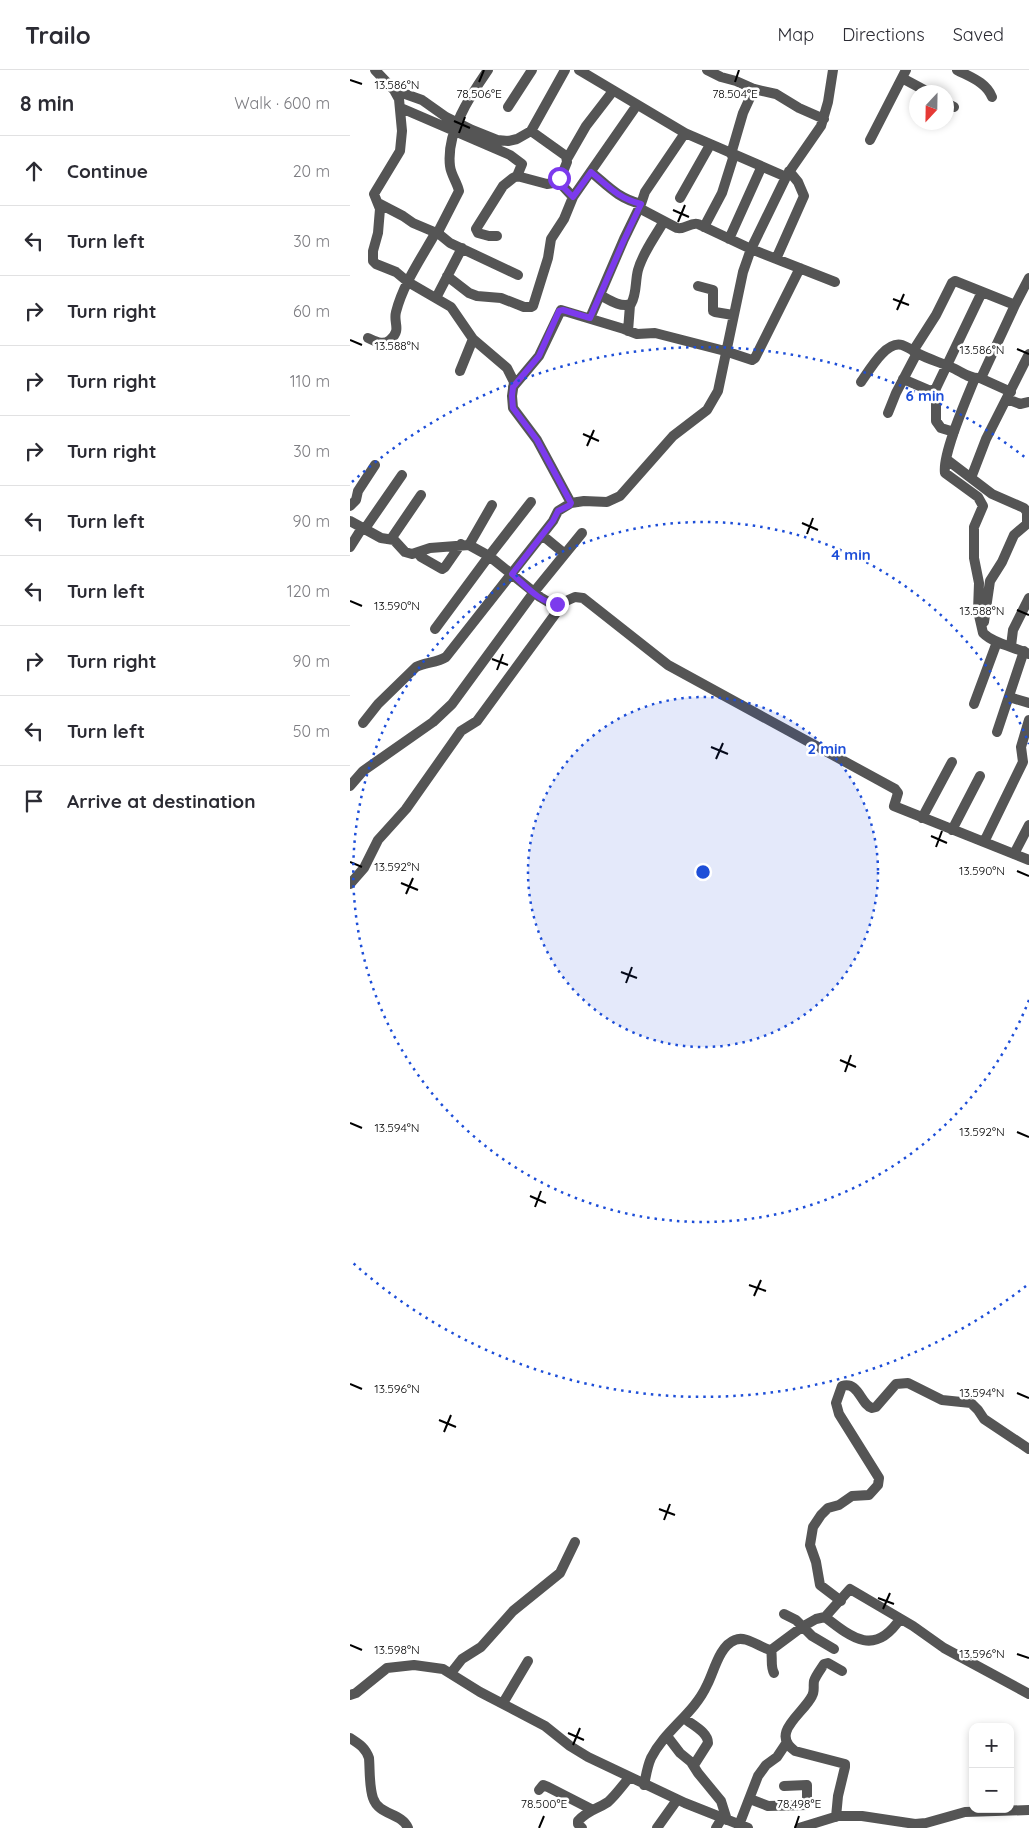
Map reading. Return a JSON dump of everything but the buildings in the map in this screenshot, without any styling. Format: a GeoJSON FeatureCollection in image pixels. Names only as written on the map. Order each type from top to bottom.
{"type":"FeatureCollection","features":[{"type":"Feature","properties":{"kind":"street"},"geometry":{"type":"LineString","coordinates":[[368,338],[383,343],[393,337],[397,326],[396,311],[408,282],[459,192],[450,164],[451,141],[471,95],[488,70]]}},
{"type":"Feature","properties":{"kind":"street"},"geometry":{"type":"LineString","coordinates":[[508,107],[532,70]]}},
{"type":"Feature","properties":{"kind":"street"},"geometry":{"type":"LineString","coordinates":[[401,108],[497,140],[517,139],[531,131],[565,70]]}},
{"type":"Feature","properties":{"kind":"street"},"geometry":{"type":"LineString","coordinates":[[579,70],[637,105],[710,145],[778,175],[784,176],[788,173]]}},
{"type":"Feature","properties":{"kind":"street"},"geometry":{"type":"LineString","coordinates":[[707,70],[754,89],[776,94],[799,108],[824,118]]}},
{"type":"Feature","properties":{"kind":"street"},"geometry":{"type":"LineString","coordinates":[[363,723],[378,704],[416,667],[423,663],[441,660],[446,657],[542,535],[558,511],[571,503],[612,501],[625,491],[673,436],[705,412],[718,391],[733,315],[750,249],[788,173],[816,135],[824,118],[833,70]]}},
{"type":"Feature","properties":{"kind":"street"},"geometry":{"type":"LineString","coordinates":[[957,70],[982,84],[992,97]]}},
{"type":"Feature","properties":{"kind":"street"},"geometry":{"type":"LineString","coordinates":[[378,71],[399,99],[402,146],[374,192],[374,197],[380,209],[373,260],[376,264],[396,272],[408,282],[453,309],[461,324],[473,339],[507,368],[513,378],[513,408],[537,440],[571,503]]}},
{"type":"Feature","properties":{"kind":"street"},"geometry":{"type":"LineString","coordinates":[[870,140],[904,74],[919,85]]}},
{"type":"Feature","properties":{"kind":"street"},"geometry":{"type":"LineString","coordinates":[[704,227],[722,193],[743,113],[754,89]]}},
{"type":"Feature","properties":{"kind":"street"},"geometry":{"type":"LineString","coordinates":[[394,90],[422,100],[446,117],[456,127],[520,162],[522,167],[517,176],[503,186],[476,229],[483,235],[497,236]]}},
{"type":"Feature","properties":{"kind":"street"},"geometry":{"type":"LineString","coordinates":[[559,182],[568,159],[586,126],[613,91]]}},
{"type":"Feature","properties":{"kind":"street"},"geometry":{"type":"LineString","coordinates":[[447,276],[469,293],[477,296],[501,298],[524,307],[532,307],[548,258],[551,239],[564,220],[573,197],[637,105]]}},
{"type":"Feature","properties":{"kind":"street"},"geometry":{"type":"LineString","coordinates":[[531,131],[568,159]]}},
{"type":"Feature","properties":{"kind":"street"},"geometry":{"type":"LineString","coordinates":[[590,318],[645,192],[686,133]]}},
{"type":"Feature","properties":{"kind":"street"},"geometry":{"type":"LineString","coordinates":[[680,198],[710,145]]}},
{"type":"Feature","properties":{"kind":"street"},"geometry":{"type":"LineString","coordinates":[[729,239],[761,168]]}},
{"type":"Feature","properties":{"kind":"street"},"geometry":{"type":"LineString","coordinates":[[591,172],[614,193],[680,229],[693,224],[704,227],[750,249],[836,282]]}},
{"type":"Feature","properties":{"kind":"street"},"geometry":{"type":"LineString","coordinates":[[776,259],[804,196],[798,182],[788,173]]}},
{"type":"Feature","properties":{"kind":"street"},"geometry":{"type":"LineString","coordinates":[[517,176],[547,184],[559,182]]}},
{"type":"Feature","properties":{"kind":"street"},"geometry":{"type":"LineString","coordinates":[[559,182],[573,197]]}},
{"type":"Feature","properties":{"kind":"street"},"geometry":{"type":"LineString","coordinates":[[378,203],[413,223],[437,233],[444,239],[518,275]]}},
{"type":"Feature","properties":{"kind":"street"},"geometry":{"type":"LineString","coordinates":[[628,330],[630,305],[634,298],[636,277],[641,261],[664,221]]}},
{"type":"Feature","properties":{"kind":"street"},"geometry":{"type":"LineString","coordinates":[[436,298],[462,248]]}},
{"type":"Feature","properties":{"kind":"street"},"geometry":{"type":"LineString","coordinates":[[513,387],[539,356],[559,311],[563,310],[637,334],[655,333],[726,351],[750,360],[755,358],[800,268]]}},
{"type":"Feature","properties":{"kind":"street"},"geometry":{"type":"LineString","coordinates":[[998,732],[1026,653],[985,636],[978,611],[979,584],[974,558],[973,532],[982,509],[982,502],[978,497],[944,473],[944,464],[954,432],[977,378],[982,376],[1015,305],[1026,292],[1029,278]]}},
{"type":"Feature","properties":{"kind":"street"},"geometry":{"type":"LineString","coordinates":[[888,413],[915,352],[952,283],[958,281],[1015,305]]}},
{"type":"Feature","properties":{"kind":"street"},"geometry":{"type":"LineString","coordinates":[[698,286],[714,292],[714,312],[733,315]]}},
{"type":"Feature","properties":{"kind":"street"},"geometry":{"type":"LineString","coordinates":[[954,432],[938,425],[936,421],[936,388],[982,292]]}},
{"type":"Feature","properties":{"kind":"street"},"geometry":{"type":"LineString","coordinates":[[600,295],[620,305],[630,305]]}},
{"type":"Feature","properties":{"kind":"street"},"geometry":{"type":"LineString","coordinates":[[460,371],[473,339]]}},
{"type":"Feature","properties":{"kind":"street"},"geometry":{"type":"LineString","coordinates":[[861,382],[883,352],[890,345],[896,344],[977,378],[1020,404],[1029,402]]}},
{"type":"Feature","properties":{"kind":"street"},"geometry":{"type":"LineString","coordinates":[[971,478],[986,439],[1029,354]]}},
{"type":"Feature","properties":{"kind":"street"},"geometry":{"type":"LineString","coordinates":[[903,379],[931,390],[936,388]]}},
{"type":"Feature","properties":{"kind":"street"},"geometry":{"type":"LineString","coordinates":[[946,459],[992,494],[1024,508],[1027,512],[1026,524],[1014,535],[989,585],[982,628]]}},
{"type":"Feature","properties":{"kind":"street"},"geometry":{"type":"LineString","coordinates":[[350,506],[356,500],[358,491],[375,465]]}},
{"type":"Feature","properties":{"kind":"street"},"geometry":{"type":"LineString","coordinates":[[350,547],[402,475]]}},
{"type":"Feature","properties":{"kind":"street"},"geometry":{"type":"LineString","coordinates":[[392,539],[421,496]]}},
{"type":"Feature","properties":{"kind":"street"},"geometry":{"type":"LineString","coordinates":[[435,630],[531,502]]}},
{"type":"Feature","properties":{"kind":"street"},"geometry":{"type":"LineString","coordinates":[[418,553],[421,557],[442,569],[445,568],[465,545],[492,505]]}},
{"type":"Feature","properties":{"kind":"street"},"geometry":{"type":"LineString","coordinates":[[350,521],[383,538],[392,539],[405,552],[412,554],[430,548],[465,545],[489,556],[550,603],[557,604],[576,597],[582,598],[668,665],[895,788],[898,793],[893,804],[894,806],[1029,860]]}},
{"type":"Feature","properties":{"kind":"street"},"geometry":{"type":"LineString","coordinates":[[350,786],[363,771],[442,715],[534,592],[582,533]]}},
{"type":"Feature","properties":{"kind":"street"},"geometry":{"type":"LineString","coordinates":[[542,535],[565,554]]}},
{"type":"Feature","properties":{"kind":"street"},"geometry":{"type":"LineString","coordinates":[[1011,646],[1013,630],[1029,598]]}},
{"type":"Feature","properties":{"kind":"street"},"geometry":{"type":"LineString","coordinates":[[350,884],[364,868],[378,840],[406,809],[461,731],[477,721],[564,602]]}},
{"type":"Feature","properties":{"kind":"street"},"geometry":{"type":"LineString","coordinates":[[974,704],[997,642]]}},
{"type":"Feature","properties":{"kind":"street"},"geometry":{"type":"LineString","coordinates":[[1009,697],[1029,703]]}},
{"type":"Feature","properties":{"kind":"street"},"geometry":{"type":"LineString","coordinates":[[984,842],[1023,762],[1021,747],[1029,720]]}},
{"type":"Feature","properties":{"kind":"street"},"geometry":{"type":"LineString","coordinates":[[922,818],[952,762]]}},
{"type":"Feature","properties":{"kind":"street"},"geometry":{"type":"LineString","coordinates":[[952,830],[980,776]]}},
{"type":"Feature","properties":{"kind":"street"},"geometry":{"type":"LineString","coordinates":[[1014,854],[1029,826]]}},
{"type":"Feature","properties":{"kind":"street"},"geometry":{"type":"LineString","coordinates":[[841,1601],[820,1585],[816,1562],[810,1545],[810,1536],[813,1527],[826,1510],[837,1506],[852,1496],[869,1495],[879,1480],[839,1414],[836,1403],[842,1386],[851,1386],[857,1390],[866,1405],[872,1408],[876,1406],[892,1387],[901,1382],[908,1383],[942,1400],[967,1402],[974,1405],[984,1419],[1029,1449]]}},
{"type":"Feature","properties":{"kind":"street"},"geometry":{"type":"LineString","coordinates":[[451,1674],[462,1660],[481,1646],[513,1611],[560,1573],[575,1542]]}},
{"type":"Feature","properties":{"kind":"street"},"geometry":{"type":"LineString","coordinates":[[771,1650],[802,1627],[816,1619],[825,1617],[851,1590],[944,1648],[1029,1694]]}},
{"type":"Feature","properties":{"kind":"street"},"geometry":{"type":"LineString","coordinates":[[784,1614],[792,1618],[812,1636],[834,1649]]}},
{"type":"Feature","properties":{"kind":"street"},"geometry":{"type":"LineString","coordinates":[[825,1617],[855,1638],[863,1641],[886,1636],[900,1619]]}},
{"type":"Feature","properties":{"kind":"street"},"geometry":{"type":"LineString","coordinates":[[644,1785],[651,1758],[667,1736],[700,1699],[723,1652],[733,1640],[743,1639],[771,1650]]}},
{"type":"Feature","properties":{"kind":"street"},"geometry":{"type":"LineString","coordinates":[[771,1650],[774,1673]]}},
{"type":"Feature","properties":{"kind":"street"},"geometry":{"type":"LineString","coordinates":[[503,1703],[528,1661]]}},
{"type":"Feature","properties":{"kind":"street"},"geometry":{"type":"LineString","coordinates":[[836,1817],[844,1764],[790,1748],[787,1742],[787,1728],[809,1701],[814,1691],[814,1681],[824,1664],[828,1663],[842,1671]]}},
{"type":"Feature","properties":{"kind":"street"},"geometry":{"type":"LineString","coordinates":[[350,1695],[356,1693],[386,1668],[392,1666],[434,1668],[451,1674],[480,1692],[545,1726],[570,1746],[629,1778],[677,1800],[744,1826],[750,1799],[762,1770],[777,1757],[787,1742]]}},
{"type":"Feature","properties":{"kind":"street"},"geometry":{"type":"LineString","coordinates":[[684,1718],[705,1734],[708,1739],[708,1743],[694,1765]]}},
{"type":"Feature","properties":{"kind":"street"},"geometry":{"type":"LineString","coordinates":[[667,1736],[680,1753],[694,1765],[698,1773],[724,1805],[724,1819],[716,1828]]}},
{"type":"Feature","properties":{"kind":"street"},"geometry":{"type":"LineString","coordinates":[[350,1738],[361,1745],[369,1758],[373,1798],[377,1805],[383,1812],[403,1820],[408,1828]]}},
{"type":"Feature","properties":{"kind":"street"},"geometry":{"type":"LineString","coordinates":[[582,1828],[578,1821],[591,1809],[607,1802],[616,1795],[629,1778]]}},
{"type":"Feature","properties":{"kind":"street"},"geometry":{"type":"LineString","coordinates":[[539,1790],[544,1785],[591,1809]]}},
{"type":"Feature","properties":{"kind":"street"},"geometry":{"type":"LineString","coordinates":[[750,1799],[768,1806],[807,1805],[806,1785],[784,1786]]}},
{"type":"Feature","properties":{"kind":"street"},"geometry":{"type":"LineString","coordinates":[[657,1828],[677,1800]]}},
{"type":"Feature","properties":{"kind":"street"},"geometry":{"type":"LineString","coordinates":[[800,1828],[836,1817],[862,1816],[908,1826],[966,1812],[1029,1810]]}},
{"type":"Feature","properties":{"kind":"route"},"geometry":{"type":"LineString","coordinates":[[557,604],[550,603],[540,597],[512,574],[553,521],[558,511],[571,503],[537,440],[513,408],[513,387],[542,351],[559,311],[563,310],[590,318],[641,204],[622,198],[614,193],[591,172],[573,197],[560,184],[559,178]]}}]}
